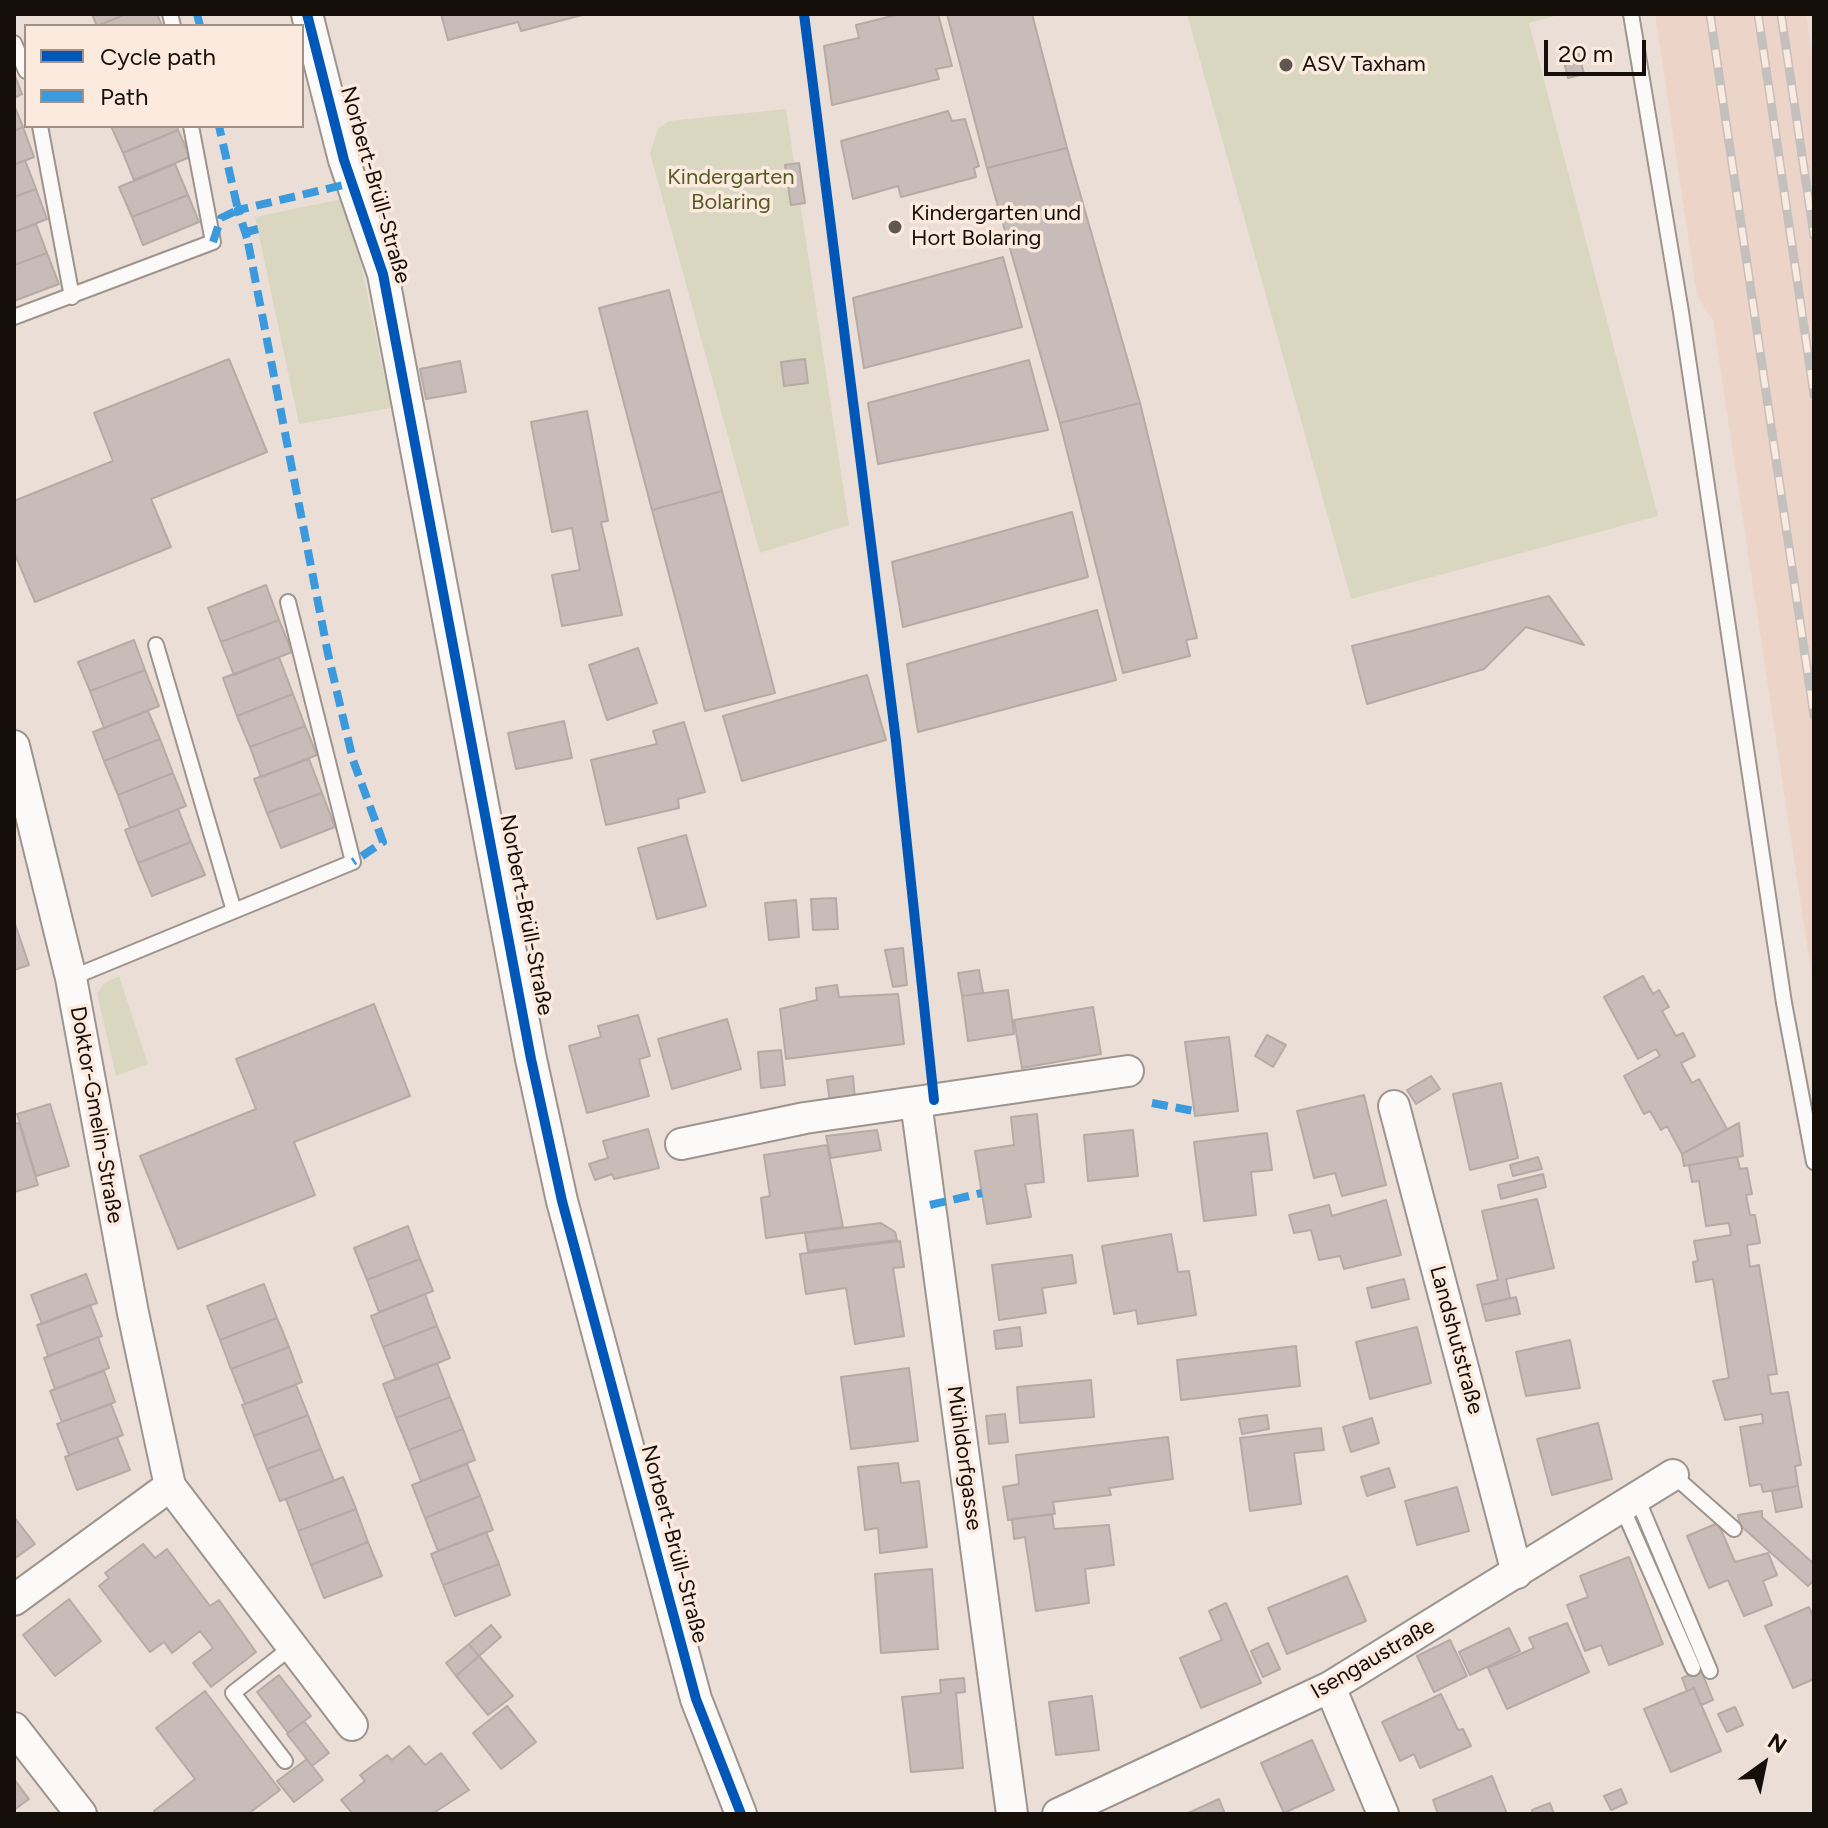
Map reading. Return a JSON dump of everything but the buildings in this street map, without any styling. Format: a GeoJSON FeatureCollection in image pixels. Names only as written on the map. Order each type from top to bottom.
{"type":"FeatureCollection","features":[{"type":"Feature","properties":{"kind":"street","name":"Norbert-Brüll-Straße"},"geometry":{"type":"LineString","coordinates":[[307,14],[344,160],[383,274],[531,1059],[562,1201],[696,1699],[741,1814]]}},
{"type":"Feature","properties":{"kind":"street","name":"Doktor-Gmelin-Straße"},"geometry":{"type":"LineString","coordinates":[[14,746],[24,840],[71,978],[133,1313],[170,1486],[352,1725]]}},
{"type":"Feature","properties":{"kind":"street"},"geometry":{"type":"LineString","coordinates":[[681,1144],[805,1118],[1128,1071]]}},
{"type":"Feature","properties":{"kind":"street","name":"Mühldorfgasse"},"geometry":{"type":"LineString","coordinates":[[916,1102],[1012,1814]]}},
{"type":"Feature","properties":{"kind":"street","name":"Landshutstraße"},"geometry":{"type":"LineString","coordinates":[[1394,1106],[1517,1573]]}},
{"type":"Feature","properties":{"kind":"street","name":"Isengaustraße"},"geometry":{"type":"LineString","coordinates":[[1058,1814],[1330,1687],[1673,1475]]}},
{"type":"Feature","properties":{"kind":"street"},"geometry":{"type":"LineString","coordinates":[[14,1600],[170,1486]]}},
{"type":"Feature","properties":{"kind":"street"},"geometry":{"type":"LineString","coordinates":[[1330,1687],[1383,1814]]}},
{"type":"Feature","properties":{"kind":"street"},"geometry":{"type":"LineString","coordinates":[[14,1728],[81,1814]]}},
{"type":"Feature","properties":{"kind":"lane"},"geometry":{"type":"LineString","coordinates":[[1631,14],[1681,312],[1784,1003],[1814,1162]]}},
{"type":"Feature","properties":{"kind":"lane"},"geometry":{"type":"LineString","coordinates":[[14,43],[24,66]]}},
{"type":"Feature","properties":{"kind":"lane"},"geometry":{"type":"LineString","coordinates":[[40,128],[72,297]]}},
{"type":"Feature","properties":{"kind":"lane"},"geometry":{"type":"LineString","coordinates":[[14,317],[213,242],[191,128]]}},
{"type":"Feature","properties":{"kind":"lane"},"geometry":{"type":"LineString","coordinates":[[71,978],[353,862],[288,602]]}},
{"type":"Feature","properties":{"kind":"lane"},"geometry":{"type":"LineString","coordinates":[[156,645],[234,911]]}},
{"type":"Feature","properties":{"kind":"lane"},"geometry":{"type":"LineString","coordinates":[[1673,1475],[1734,1529]]}},
{"type":"Feature","properties":{"kind":"lane"},"geometry":{"type":"LineString","coordinates":[[1630,1502],[1693,1668]]}},
{"type":"Feature","properties":{"kind":"lane"},"geometry":{"type":"LineString","coordinates":[[1630,1502],[1710,1671]]}},
{"type":"Feature","properties":{"kind":"lane"},"geometry":{"type":"LineString","coordinates":[[285,1761],[233,1693],[293,1646]]}},
{"type":"Feature","properties":{"kind":"shaded area"},"geometry":{"type":"Polygon","coordinates":[[[1655,14],[1806,14],[1814,68],[1814,992],[1713,320],[1697,296],[1655,14]]]}},
{"type":"Feature","properties":{"kind":"green space"},"geometry":{"type":"Polygon","coordinates":[[[1187,14],[1562,14],[1529,23],[1658,516],[1351,599],[1187,14]]]}},
{"type":"Feature","properties":{"kind":"green space","name":"Kindergarten Bolaring"},"geometry":{"type":"Polygon","coordinates":[[[786,109],[849,525],[760,553],[650,153],[658,129],[669,121],[786,109]]]}},
{"type":"Feature","properties":{"kind":"green space"},"geometry":{"type":"Polygon","coordinates":[[[347,198],[391,408],[299,424],[255,217],[347,198]]]}},
{"type":"Feature","properties":{"kind":"green space"},"geometry":{"type":"Polygon","coordinates":[[[119,976],[148,1064],[116,1076],[97,994],[103,984],[119,976]]]}},
{"type":"Feature","properties":{"kind":"railway"},"geometry":{"type":"LineString","coordinates":[[1710,14],[1814,716]]}},
{"type":"Feature","properties":{"kind":"railway"},"geometry":{"type":"LineString","coordinates":[[1758,14],[1814,395]]}},
{"type":"Feature","properties":{"kind":"railway"},"geometry":{"type":"LineString","coordinates":[[1781,14],[1814,236]]}},
{"type":"Feature","properties":{"kind":"marked path"},"geometry":{"type":"LineString","coordinates":[[197,14],[200,24]]}},
{"type":"Feature","properties":{"kind":"marked path"},"geometry":{"type":"LineString","coordinates":[[213,242],[221,218],[238,210],[219,128]]}},
{"type":"Feature","properties":{"kind":"marked path"},"geometry":{"type":"LineString","coordinates":[[247,238],[238,210],[352,183]]}},
{"type":"Feature","properties":{"kind":"marked path"},"geometry":{"type":"LineString","coordinates":[[258,229],[246,232],[328,654],[353,760],[383,842],[353,862]]}},
{"type":"Feature","properties":{"kind":"marked path"},"geometry":{"type":"LineString","coordinates":[[1152,1103],[1194,1111]]}},
{"type":"Feature","properties":{"kind":"marked path"},"geometry":{"type":"LineString","coordinates":[[930,1205],[982,1193]]}},
{"type":"Feature","properties":{"kind":"cycle path"},"geometry":{"type":"LineString","coordinates":[[307,14],[344,160],[383,274],[531,1059],[562,1201],[696,1699],[741,1814]]}},
{"type":"Feature","properties":{"kind":"cycle path"},"geometry":{"type":"LineString","coordinates":[[804,14],[896,741],[934,1100]]}},
{"type":"Feature","properties":{"kind":"place","name":"ASV Taxham"},"geometry":{"type":"Point","coordinates":[1286,65]}},
{"type":"Feature","properties":{"kind":"place","name":"Kindergarten und Hort Bolaring"},"geometry":{"type":"Point","coordinates":[895,227]}}]}
